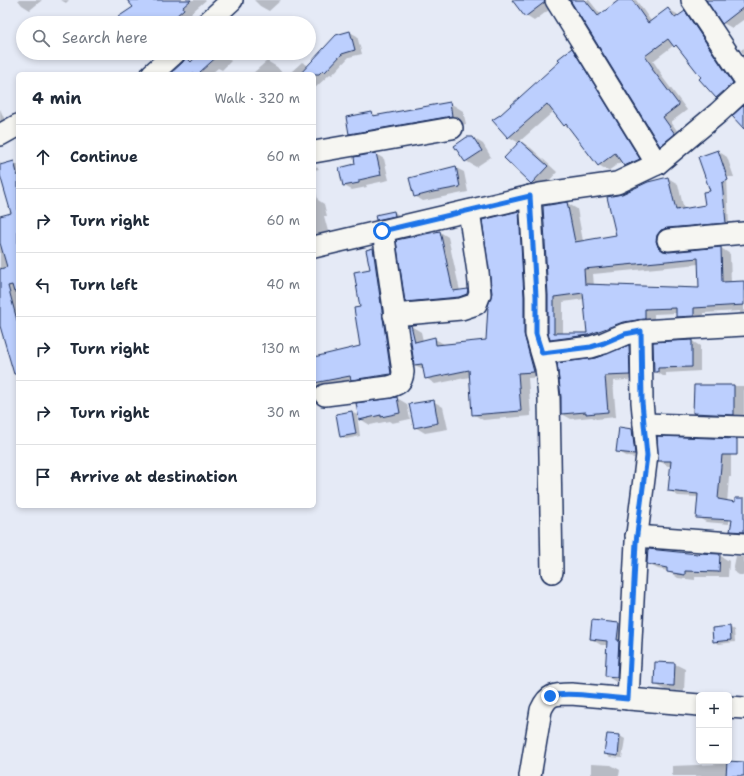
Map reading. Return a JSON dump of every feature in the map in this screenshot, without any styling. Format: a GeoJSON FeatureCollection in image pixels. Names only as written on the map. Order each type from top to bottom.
{"type":"FeatureCollection","features":[{"type":"Feature","properties":{"kind":"street"},"geometry":{"type":"LineString","coordinates":[[215,16],[232,0]]}},
{"type":"Feature","properties":{"kind":"street"},"geometry":{"type":"LineString","coordinates":[[556,0],[658,164]]}},
{"type":"Feature","properties":{"kind":"street"},"geometry":{"type":"LineString","coordinates":[[692,0],[744,78]]}},
{"type":"Feature","properties":{"kind":"street"},"geometry":{"type":"LineString","coordinates":[[154,72],[167,60]]}},
{"type":"Feature","properties":{"kind":"street"},"geometry":{"type":"LineString","coordinates":[[316,247],[530,196],[617,183],[658,164],[718,114],[744,89]]}},
{"type":"Feature","properties":{"kind":"street"},"geometry":{"type":"LineString","coordinates":[[0,135],[16,126]]}},
{"type":"Feature","properties":{"kind":"street"},"geometry":{"type":"LineString","coordinates":[[316,152],[452,128]]}},
{"type":"Feature","properties":{"kind":"street"},"geometry":{"type":"LineString","coordinates":[[530,196],[536,296],[536,334],[546,368],[549,398],[552,572]]}},
{"type":"Feature","properties":{"kind":"street"},"geometry":{"type":"LineString","coordinates":[[394,315],[461,309],[476,304],[480,294],[469,211]]}},
{"type":"Feature","properties":{"kind":"street"},"geometry":{"type":"LineString","coordinates":[[325,394],[389,386],[398,384],[402,379],[403,372],[382,231]]}},
{"type":"Feature","properties":{"kind":"street"},"geometry":{"type":"LineString","coordinates":[[668,240],[744,233]]}},
{"type":"Feature","properties":{"kind":"street"},"geometry":{"type":"LineString","coordinates":[[542,353],[591,347],[625,334],[641,331],[744,325]]}},
{"type":"Feature","properties":{"kind":"street"},"geometry":{"type":"LineString","coordinates":[[628,699],[636,536],[647,456],[644,424],[641,331]]}},
{"type":"Feature","properties":{"kind":"street"},"geometry":{"type":"LineString","coordinates":[[644,424],[744,427]]}},
{"type":"Feature","properties":{"kind":"street"},"geometry":{"type":"LineString","coordinates":[[636,536],[744,544]]}},
{"type":"Feature","properties":{"kind":"street"},"geometry":{"type":"LineString","coordinates":[[530,776],[541,710],[545,701],[550,696],[557,694],[696,705]]}},
{"type":"Feature","properties":{"kind":"street"},"geometry":{"type":"LineString","coordinates":[[732,707],[744,708]]}},
{"type":"Feature","properties":{"kind":"building"},"geometry":{"type":"Polygon","coordinates":[[[127,0],[191,0],[176,16],[120,16],[133,7],[127,0]]]}},
{"type":"Feature","properties":{"kind":"building"},"geometry":{"type":"Polygon","coordinates":[[[512,0],[544,0],[545,2],[525,17],[512,0]]]}},
{"type":"Feature","properties":{"kind":"building"},"geometry":{"type":"Polygon","coordinates":[[[570,0],[585,0],[598,16],[619,0],[632,0],[648,23],[668,8],[675,18],[685,11],[733,83],[716,98],[699,79],[701,77],[676,45],[674,47],[668,39],[645,56],[653,68],[652,69],[679,105],[663,117],[675,134],[660,146],[570,0]]]}},
{"type":"Feature","properties":{"kind":"building"},"geometry":{"type":"Polygon","coordinates":[[[706,0],[744,0],[744,7],[722,24],[706,0]]]}},
{"type":"Feature","properties":{"kind":"building"},"geometry":{"type":"Polygon","coordinates":[[[350,31],[355,50],[342,54],[325,72],[323,70],[319,74],[316,74],[316,72],[302,72],[313,60],[316,60],[316,57],[336,35],[350,31]]]}},
{"type":"Feature","properties":{"kind":"building"},"geometry":{"type":"Polygon","coordinates":[[[572,48],[640,159],[624,166],[615,153],[598,166],[566,124],[564,126],[547,104],[508,138],[492,120],[500,115],[560,61],[558,59],[572,48]]]}},
{"type":"Feature","properties":{"kind":"building"},"geometry":{"type":"Polygon","coordinates":[[[184,60],[189,60],[191,62],[193,60],[213,60],[200,72],[172,72],[184,60]]]}},
{"type":"Feature","properties":{"kind":"building"},"geometry":{"type":"Polygon","coordinates":[[[450,102],[452,116],[349,134],[346,117],[372,112],[373,116],[450,102]]]}},
{"type":"Feature","properties":{"kind":"building"},"geometry":{"type":"Polygon","coordinates":[[[744,105],[744,129],[732,116],[744,105]]]}},
{"type":"Feature","properties":{"kind":"building"},"geometry":{"type":"Polygon","coordinates":[[[467,137],[473,137],[482,151],[465,162],[454,146],[467,137]]]}},
{"type":"Feature","properties":{"kind":"building"},"geometry":{"type":"Polygon","coordinates":[[[520,141],[548,166],[531,184],[504,158],[520,141]]]}},
{"type":"Feature","properties":{"kind":"building"},"geometry":{"type":"Polygon","coordinates":[[[718,150],[728,180],[722,183],[726,223],[667,228],[661,230],[657,235],[656,241],[658,247],[663,251],[669,252],[721,247],[722,282],[744,281],[744,305],[694,308],[694,316],[676,317],[676,308],[645,309],[645,319],[623,322],[588,335],[550,340],[548,332],[548,295],[543,206],[567,202],[575,242],[616,235],[607,197],[622,194],[648,182],[668,177],[676,210],[705,205],[703,192],[710,191],[698,157],[718,150]],[[698,258],[584,269],[585,284],[699,288],[698,258]],[[583,293],[554,297],[554,333],[587,333],[583,293]]]}},
{"type":"Feature","properties":{"kind":"building"},"geometry":{"type":"Polygon","coordinates":[[[376,153],[381,175],[359,180],[359,183],[343,186],[339,168],[355,164],[354,157],[376,153]]]}},
{"type":"Feature","properties":{"kind":"building"},"geometry":{"type":"Polygon","coordinates":[[[14,161],[16,169],[16,292],[14,292],[12,285],[8,286],[16,316],[16,374],[14,374],[0,326],[0,269],[7,267],[0,243],[0,216],[11,213],[0,175],[0,165],[14,161]]]}},
{"type":"Feature","properties":{"kind":"building"},"geometry":{"type":"Polygon","coordinates":[[[456,166],[460,187],[414,197],[409,178],[456,166]]]}},
{"type":"Feature","properties":{"kind":"building"},"geometry":{"type":"Polygon","coordinates":[[[394,211],[395,216],[376,220],[375,215],[394,211]]]}},
{"type":"Feature","properties":{"kind":"building"},"geometry":{"type":"Polygon","coordinates":[[[519,211],[524,296],[524,334],[534,372],[518,373],[521,411],[472,415],[469,370],[425,379],[422,364],[414,365],[409,326],[411,325],[415,342],[435,337],[436,345],[486,340],[488,306],[492,293],[482,220],[519,211]]]}},
{"type":"Feature","properties":{"kind":"building"},"geometry":{"type":"Polygon","coordinates":[[[440,231],[453,291],[468,289],[467,294],[459,297],[405,302],[396,240],[440,231]]]}},
{"type":"Feature","properties":{"kind":"building"},"geometry":{"type":"Polygon","coordinates":[[[373,248],[391,374],[351,380],[350,376],[316,383],[316,357],[360,346],[354,308],[360,307],[354,272],[370,269],[366,250],[373,248]]]}},
{"type":"Feature","properties":{"kind":"building"},"geometry":{"type":"Polygon","coordinates":[[[692,340],[692,367],[658,368],[658,372],[654,372],[653,342],[692,340]]]}},
{"type":"Feature","properties":{"kind":"building"},"geometry":{"type":"Polygon","coordinates":[[[629,345],[630,375],[605,376],[608,412],[561,414],[561,397],[557,363],[595,358],[629,345]]]}},
{"type":"Feature","properties":{"kind":"building"},"geometry":{"type":"Polygon","coordinates":[[[694,385],[734,385],[734,415],[693,413],[694,385]]]}},
{"type":"Feature","properties":{"kind":"building"},"geometry":{"type":"Polygon","coordinates":[[[397,397],[400,413],[381,417],[381,415],[359,420],[356,403],[397,397]]]}},
{"type":"Feature","properties":{"kind":"building"},"geometry":{"type":"Polygon","coordinates":[[[434,400],[438,423],[414,428],[409,404],[434,400]]]}},
{"type":"Feature","properties":{"kind":"building"},"geometry":{"type":"Polygon","coordinates":[[[352,411],[356,434],[340,437],[336,414],[352,411]]]}},
{"type":"Feature","properties":{"kind":"building"},"geometry":{"type":"Polygon","coordinates":[[[619,427],[632,429],[635,454],[616,452],[619,427]]]}},
{"type":"Feature","properties":{"kind":"building"},"geometry":{"type":"Polygon","coordinates":[[[657,436],[737,439],[737,455],[722,455],[718,499],[735,502],[735,498],[744,498],[744,532],[730,531],[732,520],[696,518],[698,494],[668,491],[671,461],[658,461],[657,436]]]}},
{"type":"Feature","properties":{"kind":"building"},"geometry":{"type":"Polygon","coordinates":[[[648,549],[698,554],[720,554],[719,572],[685,571],[685,575],[667,572],[667,568],[647,564],[648,549]]]}},
{"type":"Feature","properties":{"kind":"building"},"geometry":{"type":"Polygon","coordinates":[[[592,620],[619,623],[617,640],[619,640],[617,677],[605,676],[607,641],[590,639],[592,620]]]}},
{"type":"Feature","properties":{"kind":"building"},"geometry":{"type":"Polygon","coordinates":[[[730,626],[731,640],[713,642],[712,628],[730,626]]]}},
{"type":"Feature","properties":{"kind":"building"},"geometry":{"type":"Polygon","coordinates":[[[655,662],[675,663],[674,686],[654,685],[655,662]]]}},
{"type":"Feature","properties":{"kind":"building"},"geometry":{"type":"Polygon","coordinates":[[[607,734],[620,735],[618,756],[604,754],[607,734]]]}},
{"type":"Feature","properties":{"kind":"building"},"geometry":{"type":"Polygon","coordinates":[[[732,761],[744,762],[744,776],[726,776],[727,764],[732,764],[732,761]]]}},
{"type":"Feature","properties":{"kind":"route"},"geometry":{"type":"LineString","coordinates":[[382,231],[530,196],[536,296],[536,334],[538,345],[542,353],[591,347],[625,334],[641,331],[642,402],[647,456],[636,542],[628,699],[571,694],[557,694],[550,696]]}}]}
